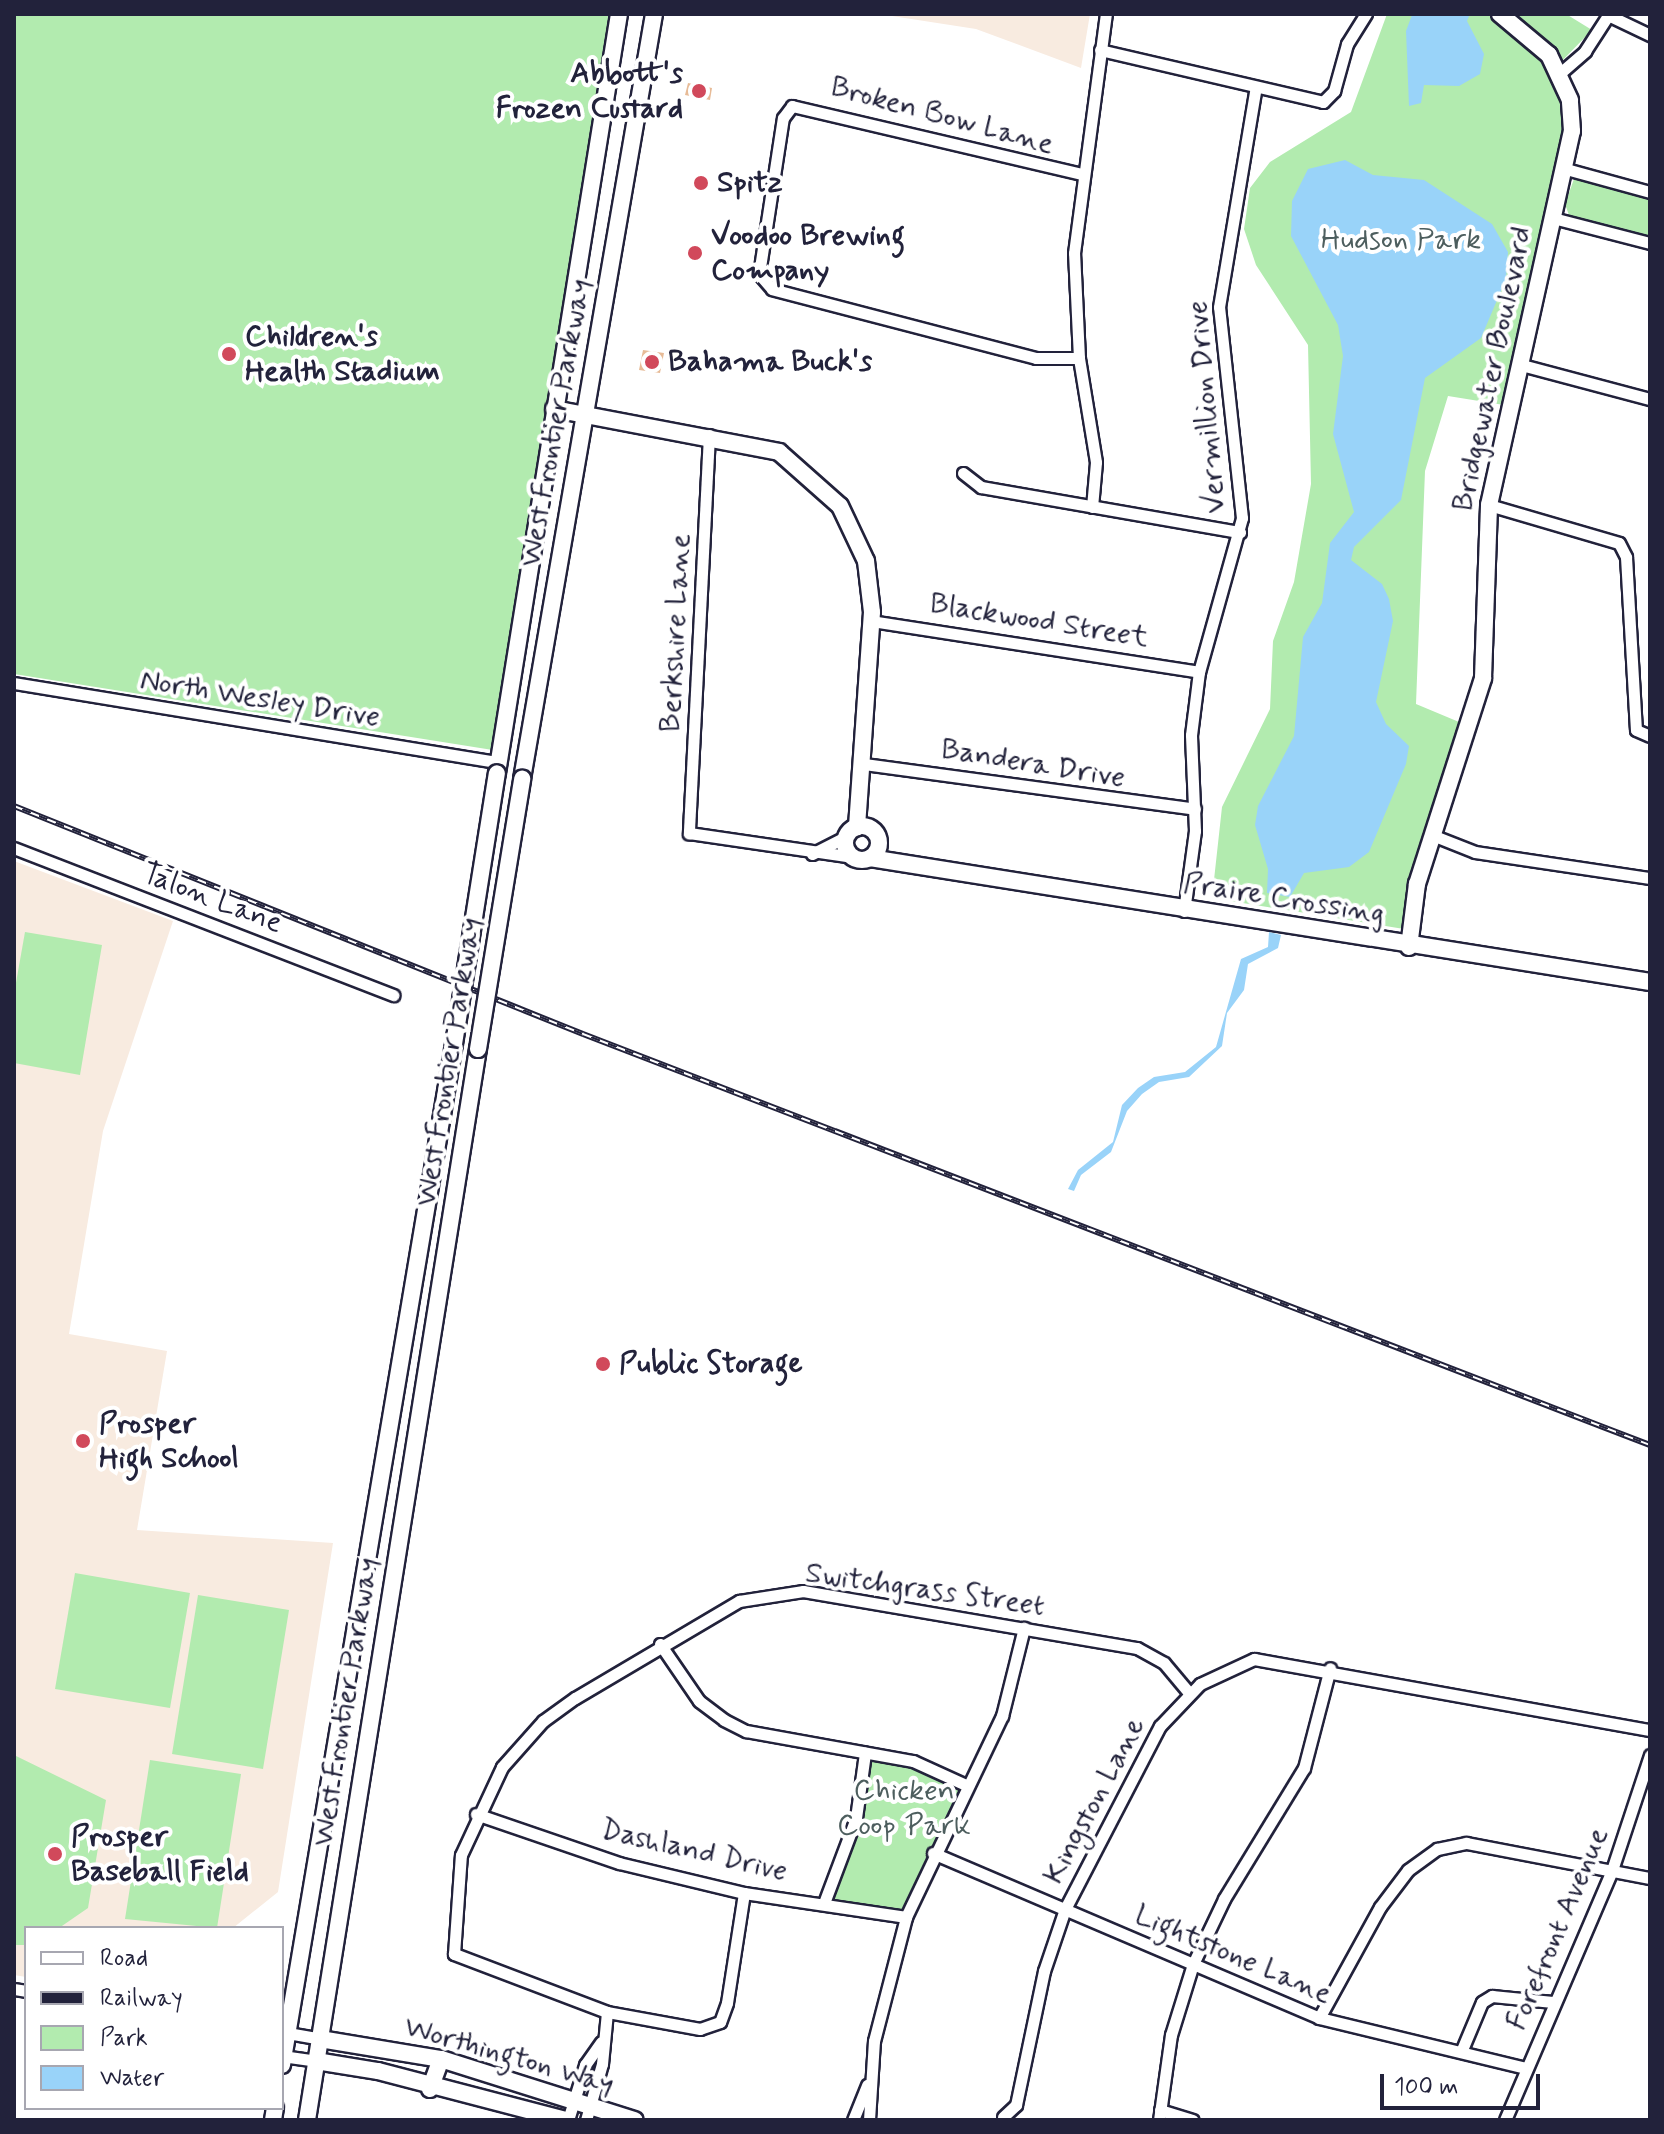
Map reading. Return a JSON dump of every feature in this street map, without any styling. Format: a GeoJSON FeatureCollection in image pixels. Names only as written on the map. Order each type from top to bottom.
{"type":"FeatureCollection","features":[{"type":"Feature","properties":{"kind":"street","name":"West Frontier Parkway"},"geometry":{"type":"LineString","coordinates":[[284,2033],[454,1044],[619,14]]}},
{"type":"Feature","properties":{"kind":"street","name":"West Frontier Parkway"},"geometry":{"type":"LineString","coordinates":[[307,2120],[522,779],[588,415],[654,14]]}},
{"type":"Feature","properties":{"kind":"street"},"geometry":{"type":"LineString","coordinates":[[1092,507],[1096,462],[1079,358],[1074,284],[1081,174],[1106,14]]}},
{"type":"Feature","properties":{"kind":"street"},"geometry":{"type":"LineString","coordinates":[[1100,50],[1328,101],[1347,44],[1366,14]]}},
{"type":"Feature","properties":{"kind":"street","name":"Bridgewater Boulevard"},"geometry":{"type":"LineString","coordinates":[[1409,947],[1432,835],[1483,678],[1489,505],[1518,364],[1566,169],[1573,115],[1549,55],[1500,14]]}},
{"type":"Feature","properties":{"kind":"street"},"geometry":{"type":"LineString","coordinates":[[1559,74],[1585,51],[1609,15],[1650,35]]}},
{"type":"Feature","properties":{"kind":"street","name":"Vermillion Drive"},"geometry":{"type":"LineString","coordinates":[[1184,911],[1195,809],[1191,735],[1199,672],[1240,532],[1240,465],[1219,307],[1256,87]]}},
{"type":"Feature","properties":{"kind":"street","name":"Broken Bow Lane"},"geometry":{"type":"LineString","coordinates":[[1079,358],[1036,358],[772,289],[762,281],[783,118],[792,106],[1081,174]]}},
{"type":"Feature","properties":{"kind":"street"},"geometry":{"type":"LineString","coordinates":[[1566,169],[1650,192]]}},
{"type":"Feature","properties":{"kind":"street"},"geometry":{"type":"LineString","coordinates":[[1553,218],[1650,243]]}},
{"type":"Feature","properties":{"kind":"street"},"geometry":{"type":"LineString","coordinates":[[1518,364],[1650,399]]}},
{"type":"Feature","properties":{"kind":"street"},"geometry":{"type":"LineString","coordinates":[[554,409],[709,435],[779,452],[823,486],[866,561],[871,621],[863,842]]}},
{"type":"Feature","properties":{"kind":"street","name":"Berkshire Lane"},"geometry":{"type":"LineString","coordinates":[[709,435],[689,833],[811,855]]}},
{"type":"Feature","properties":{"kind":"street"},"geometry":{"type":"LineString","coordinates":[[963,473],[981,487],[1240,532]]}},
{"type":"Feature","properties":{"kind":"street"},"geometry":{"type":"LineString","coordinates":[[1489,505],[1619,543],[1626,557],[1636,730],[1650,736]]}},
{"type":"Feature","properties":{"kind":"street","name":"Blackwood Street"},"geometry":{"type":"LineString","coordinates":[[871,621],[1199,672]]}},
{"type":"Feature","properties":{"kind":"street","name":"North Wesley Drive"},"geometry":{"type":"LineString","coordinates":[[14,683],[498,768]]}},
{"type":"Feature","properties":{"kind":"street","name":"Bandera Drive"},"geometry":{"type":"LineString","coordinates":[[864,764],[1195,809]]}},
{"type":"Feature","properties":{"kind":"street"},"geometry":{"type":"LineString","coordinates":[[1432,835],[1475,852],[1650,878]]}},
{"type":"Feature","properties":{"kind":"street"},"geometry":{"type":"LineString","coordinates":[[811,855],[863,842]]}},
{"type":"Feature","properties":{"kind":"street"},"geometry":{"type":"LineString","coordinates":[[811,855],[863,842]]}},
{"type":"Feature","properties":{"kind":"street","name":"Praire Crossing"},"geometry":{"type":"LineString","coordinates":[[863,842],[911,865],[1409,947],[1650,982]]}},
{"type":"Feature","properties":{"kind":"street","name":"Talon Lane"},"geometry":{"type":"LineString","coordinates":[[14,848],[393,995]]}},
{"type":"Feature","properties":{"kind":"street","name":"Switchgrass Street"},"geometry":{"type":"LineString","coordinates":[[607,2012],[454,1954],[461,1855],[476,1814],[502,1767],[543,1721],[660,1644],[739,1601],[803,1591],[1137,1648],[1164,1663],[1190,1694]]}},
{"type":"Feature","properties":{"kind":"street"},"geometry":{"type":"LineString","coordinates":[[853,2120],[867,2085],[906,1917],[1017,1675],[1024,1628]]}},
{"type":"Feature","properties":{"kind":"street"},"geometry":{"type":"LineString","coordinates":[[660,1644],[699,1701],[724,1720],[746,1731],[913,1761],[966,1785]]}},
{"type":"Feature","properties":{"kind":"street","name":"Kingston Lane"},"geometry":{"type":"LineString","coordinates":[[1003,2117],[1016,2105],[1044,1971],[1065,1909],[1160,1726],[1190,1694],[1254,1659],[1330,1668],[1650,1730]]}},
{"type":"Feature","properties":{"kind":"street"},"geometry":{"type":"LineString","coordinates":[[1192,2120],[1159,2115],[1171,2035],[1193,1964],[1224,1899],[1304,1768],[1330,1668]]}},
{"type":"Feature","properties":{"kind":"street"},"geometry":{"type":"LineString","coordinates":[[824,1903],[856,1818],[865,1753]]}},
{"type":"Feature","properties":{"kind":"street","name":"Forefront Avenue"},"geometry":{"type":"LineString","coordinates":[[1505,2120],[1612,1870],[1650,1755]]}},
{"type":"Feature","properties":{"kind":"street","name":"Dashland Drive"},"geometry":{"type":"LineString","coordinates":[[476,1814],[619,1863],[744,1893],[906,1917]]}},
{"type":"Feature","properties":{"kind":"street"},"geometry":{"type":"LineString","coordinates":[[1319,2018],[1380,1907],[1408,1870],[1437,1849],[1466,1843],[1650,1878]]}},
{"type":"Feature","properties":{"kind":"street","name":"Lightstone Lane"},"geometry":{"type":"LineString","coordinates":[[933,1853],[1319,2018],[1526,2068]]}},
{"type":"Feature","properties":{"kind":"street"},"geometry":{"type":"LineString","coordinates":[[567,2120],[583,2109],[607,2012],[700,2029],[720,2022],[744,1893]]}},
{"type":"Feature","properties":{"kind":"street"},"geometry":{"type":"LineString","coordinates":[[1461,2052],[1482,2002],[1492,1996],[1553,2002]]}},
{"type":"Feature","properties":{"kind":"street"},"geometry":{"type":"LineString","coordinates":[[284,2033],[320,2039]]}},
{"type":"Feature","properties":{"kind":"street","name":"Worthington Way"},"geometry":{"type":"LineString","coordinates":[[320,2039],[441,2059],[583,2109],[635,2120]]}},
{"type":"Feature","properties":{"kind":"street"},"geometry":{"type":"LineString","coordinates":[[284,2059],[316,2061]]}},
{"type":"Feature","properties":{"kind":"street"},"geometry":{"type":"LineString","coordinates":[[430,2089],[441,2059]]}},
{"type":"Feature","properties":{"kind":"street","name":"Worthington Way"},"geometry":{"type":"LineString","coordinates":[[316,2061],[378,2071],[430,2089],[567,2120]]}},
{"type":"Feature","properties":{"kind":"street"},"geometry":{"type":"LineString","coordinates":[[867,2085],[869,2120]]}},
{"type":"Feature","properties":{"kind":"shaded area"},"geometry":{"type":"Polygon","coordinates":[[[879,14],[1090,14],[1081,68],[976,29],[879,14]]]}},
{"type":"Feature","properties":{"kind":"shaded area","name":"Prosper High School"},"geometry":{"type":"Polygon","coordinates":[[[14,861],[173,921],[103,1131],[69,1334],[167,1351],[137,1530],[333,1543],[278,1892],[236,1926],[24,1926],[24,1977],[14,1975],[14,861]]]}},
{"type":"Feature","properties":{"kind":"green space"},"geometry":{"type":"Polygon","coordinates":[[[14,14],[617,14],[499,751],[14,674],[14,14]]]}},
{"type":"Feature","properties":{"kind":"green space","name":"Hudson Park"},"geometry":{"type":"Polygon","coordinates":[[[1387,14],[1566,14],[1592,30],[1555,68],[1565,106],[1564,149],[1504,405],[1448,396],[1425,471],[1416,704],[1471,727],[1404,929],[1212,898],[1222,807],[1270,709],[1273,641],[1294,582],[1311,484],[1308,345],[1256,265],[1244,229],[1250,188],[1270,162],[1351,112],[1387,14]]]}},
{"type":"Feature","properties":{"kind":"green space"},"geometry":{"type":"Polygon","coordinates":[[[1574,179],[1650,197],[1650,239],[1570,218],[1565,204],[1574,179]]]}},
{"type":"Feature","properties":{"kind":"green space"},"geometry":{"type":"Polygon","coordinates":[[[25,932],[102,945],[80,1075],[14,1063],[14,994],[25,932]]]}},
{"type":"Feature","properties":{"kind":"green space"},"geometry":{"type":"Polygon","coordinates":[[[75,1573],[190,1593],[170,1708],[55,1689],[75,1573]]]}},
{"type":"Feature","properties":{"kind":"green space"},"geometry":{"type":"Polygon","coordinates":[[[198,1595],[289,1610],[263,1769],[172,1754],[198,1595]]]}},
{"type":"Feature","properties":{"kind":"green space","name":"Chicken Coop Park"},"geometry":{"type":"Polygon","coordinates":[[[865,1753],[913,1761],[966,1785],[906,1917],[824,1903],[848,1843],[865,1753]]]}},
{"type":"Feature","properties":{"kind":"green space","name":"Prosper Baseball Field"},"geometry":{"type":"Polygon","coordinates":[[[14,1755],[106,1800],[88,1908],[62,1926],[24,1926],[24,1945],[14,1945],[14,1755]]]}},
{"type":"Feature","properties":{"kind":"green space"},"geometry":{"type":"Polygon","coordinates":[[[150,1760],[241,1774],[217,1926],[125,1919],[150,1760]]]}},
{"type":"Feature","properties":{"kind":"water"},"geometry":{"type":"Polygon","coordinates":[[[1470,14],[1467,21],[1484,54],[1480,74],[1459,86],[1424,85],[1421,103],[1409,106],[1406,31],[1412,15],[1470,14]]]}},
{"type":"Feature","properties":{"kind":"water"},"geometry":{"type":"Polygon","coordinates":[[[1345,160],[1373,175],[1424,180],[1492,224],[1508,252],[1506,279],[1481,338],[1425,378],[1401,500],[1354,547],[1351,560],[1382,584],[1389,599],[1393,621],[1376,702],[1386,724],[1409,746],[1406,764],[1369,852],[1349,867],[1304,873],[1290,897],[1267,893],[1268,869],[1255,825],[1258,806],[1294,736],[1303,637],[1322,603],[1330,543],[1354,512],[1333,434],[1343,356],[1338,325],[1291,236],[1292,201],[1308,169],[1345,160]]]}},
{"type":"Feature","properties":{"kind":"water"},"geometry":{"type":"Polygon","coordinates":[[[1269,932],[1281,935],[1278,948],[1248,964],[1244,990],[1227,1013],[1222,1046],[1189,1077],[1159,1082],[1142,1094],[1127,1111],[1111,1152],[1081,1175],[1074,1191],[1068,1189],[1078,1170],[1113,1142],[1122,1105],[1138,1088],[1154,1077],[1185,1072],[1216,1047],[1241,959],[1268,947],[1269,932]]]}},
{"type":"Feature","properties":{"kind":"building","name":"Abbott's Frozen Custard"},"geometry":{"type":"Polygon","coordinates":[[[688,83],[712,88],[710,100],[685,95],[688,83]]]}},
{"type":"Feature","properties":{"kind":"building","name":"Bahama Buck's"},"geometry":{"type":"Polygon","coordinates":[[[643,350],[664,353],[660,373],[639,370],[643,350]]]}},
{"type":"Feature","properties":{"kind":"railway"},"geometry":{"type":"LineString","coordinates":[[14,806],[583,1034],[1650,1445]]}},
{"type":"Feature","properties":{"kind":"place","name":"Abbott's Frozen Custard"},"geometry":{"type":"Point","coordinates":[699,91]}},
{"type":"Feature","properties":{"kind":"place","name":"Spitz"},"geometry":{"type":"Point","coordinates":[701,183]}},
{"type":"Feature","properties":{"kind":"place","name":"Voodoo Brewing Company"},"geometry":{"type":"Point","coordinates":[695,253]}},
{"type":"Feature","properties":{"kind":"place","name":"Children's Health Stadium"},"geometry":{"type":"Point","coordinates":[229,354]}},
{"type":"Feature","properties":{"kind":"place","name":"Bahama Buck's"},"geometry":{"type":"Point","coordinates":[652,362]}},
{"type":"Feature","properties":{"kind":"place","name":"Public Storage"},"geometry":{"type":"Point","coordinates":[603,1364]}},
{"type":"Feature","properties":{"kind":"place","name":"Prosper High School"},"geometry":{"type":"Point","coordinates":[83,1441]}},
{"type":"Feature","properties":{"kind":"place","name":"Prosper Baseball Field"},"geometry":{"type":"Point","coordinates":[55,1854]}}]}
